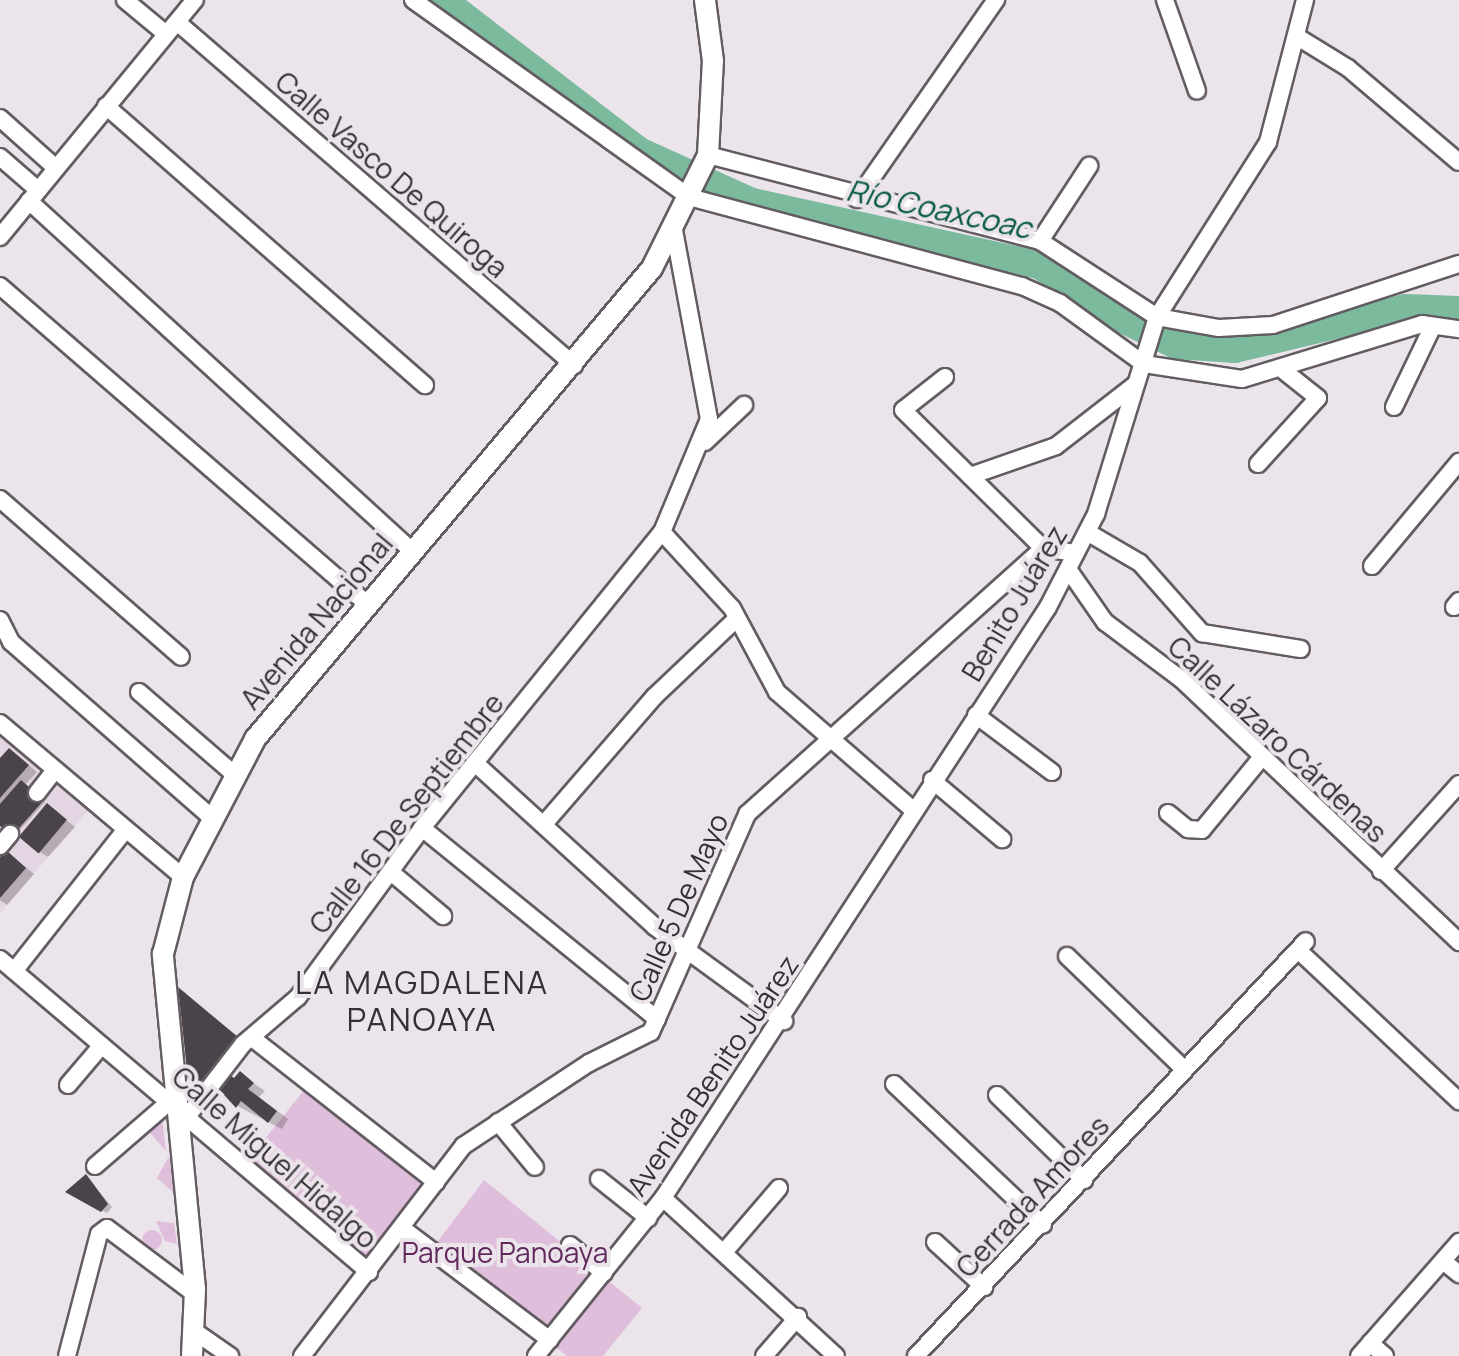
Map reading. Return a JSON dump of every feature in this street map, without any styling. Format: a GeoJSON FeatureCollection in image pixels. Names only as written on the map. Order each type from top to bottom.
{"type":"FeatureCollection","features":[{"type":"Feature","properties":{"kind":"main road","name":"Avenida Nacional"},"geometry":{"type":"LineString","coordinates":[[192,1356],[195,1294],[163,954],[183,877],[255,739],[366,603],[574,365],[674,230],[706,159],[714,102],[710,3]]}},
{"type":"Feature","properties":{"kind":"street","name":"Calle Vasco De Quiroga"},"geometry":{"type":"LineString","coordinates":[[125,0],[171,28],[574,365]]}},
{"type":"Feature","properties":{"kind":"street"},"geometry":{"type":"LineString","coordinates":[[2,229],[33,196],[195,0]]}},
{"type":"Feature","properties":{"kind":"street"},"geometry":{"type":"LineString","coordinates":[[413,0],[691,192],[1060,303],[1146,356],[1242,379],[1284,371],[1433,326],[1459,329]]}},
{"type":"Feature","properties":{"kind":"street"},"geometry":{"type":"LineString","coordinates":[[857,199],[996,0]]}},
{"type":"Feature","properties":{"kind":"street"},"geometry":{"type":"LineString","coordinates":[[1165,0],[1197,91]]}},
{"type":"Feature","properties":{"kind":"street","name":"Benito Juárez"},"geometry":{"type":"LineString","coordinates":[[912,809],[976,715],[1068,569],[1087,532],[1155,322],[1268,142],[1305,0]]}},
{"type":"Feature","properties":{"kind":"street"},"geometry":{"type":"LineString","coordinates":[[1296,36],[1348,68],[1459,162]]}},
{"type":"Feature","properties":{"kind":"street"},"geometry":{"type":"LineString","coordinates":[[106,106],[425,385]]}},
{"type":"Feature","properties":{"kind":"street"},"geometry":{"type":"LineString","coordinates":[[0,118],[56,168]]}},
{"type":"Feature","properties":{"kind":"street"},"geometry":{"type":"LineString","coordinates":[[0,157],[33,196],[412,551]]}},
{"type":"Feature","properties":{"kind":"street"},"geometry":{"type":"LineString","coordinates":[[706,159],[857,199],[1040,241],[1155,322],[1219,328],[1273,325],[1459,264]]}},
{"type":"Feature","properties":{"kind":"street"},"geometry":{"type":"LineString","coordinates":[[1040,241],[1089,166]]}},
{"type":"Feature","properties":{"kind":"street"},"geometry":{"type":"LineString","coordinates":[[674,230],[709,419],[705,442]]}},
{"type":"Feature","properties":{"kind":"street"},"geometry":{"type":"LineString","coordinates":[[0,286],[366,603]]}},
{"type":"Feature","properties":{"kind":"street"},"geometry":{"type":"LineString","coordinates":[[1394,407],[1433,326]]}},
{"type":"Feature","properties":{"kind":"street"},"geometry":{"type":"LineString","coordinates":[[1258,464],[1318,398],[1284,371]]}},
{"type":"Feature","properties":{"kind":"street"},"geometry":{"type":"LineString","coordinates":[[945,377],[903,410],[1043,548],[1076,553]]}},
{"type":"Feature","properties":{"kind":"street"},"geometry":{"type":"LineString","coordinates":[[970,476],[1056,446],[1136,384]]}},
{"type":"Feature","properties":{"kind":"street"},"geometry":{"type":"LineString","coordinates":[[705,442],[744,405]]}},
{"type":"Feature","properties":{"kind":"street","name":"Calle 16 De Septiembre"},"geometry":{"type":"LineString","coordinates":[[95,1166],[177,1111],[243,1044],[256,1041],[392,873],[422,828],[662,532],[705,442]]}},
{"type":"Feature","properties":{"kind":"street"},"geometry":{"type":"LineString","coordinates":[[1372,566],[1459,462]]}},
{"type":"Feature","properties":{"kind":"street"},"geometry":{"type":"LineString","coordinates":[[0,499],[181,657]]}},
{"type":"Feature","properties":{"kind":"street"},"geometry":{"type":"LineString","coordinates":[[662,532],[714,584],[777,692],[912,809]]}},
{"type":"Feature","properties":{"kind":"street"},"geometry":{"type":"LineString","coordinates":[[1087,532],[1140,563],[1202,633],[1301,649]]}},
{"type":"Feature","properties":{"kind":"street","name":"Calle 5 De Mayo"},"geometry":{"type":"LineString","coordinates":[[403,1229],[463,1146],[589,1063],[640,1043],[657,1019],[692,952],[747,814],[1043,548]]}},
{"type":"Feature","properties":{"kind":"street","name":"Calle Lázaro Cárdenas"},"geometry":{"type":"LineString","coordinates":[[1068,569],[1105,622],[1181,679],[1459,942]]}},
{"type":"Feature","properties":{"kind":"street"},"geometry":{"type":"LineString","coordinates":[[0,620],[11,642],[212,818]]}},
{"type":"Feature","properties":{"kind":"street"},"geometry":{"type":"LineString","coordinates":[[544,824],[655,696],[734,621]]}},
{"type":"Feature","properties":{"kind":"street"},"geometry":{"type":"LineString","coordinates":[[139,692],[235,775]]}},
{"type":"Feature","properties":{"kind":"street"},"geometry":{"type":"LineString","coordinates":[[976,715],[1052,772]]}},
{"type":"Feature","properties":{"kind":"street"},"geometry":{"type":"LineString","coordinates":[[0,723],[183,877]]}},
{"type":"Feature","properties":{"kind":"street"},"geometry":{"type":"LineString","coordinates":[[1168,813],[1195,832],[1262,757]]}},
{"type":"Feature","properties":{"kind":"street"},"geometry":{"type":"LineString","coordinates":[[475,763],[692,952],[784,1021]]}},
{"type":"Feature","properties":{"kind":"street"},"geometry":{"type":"LineString","coordinates":[[37,793],[55,770]]}},
{"type":"Feature","properties":{"kind":"street"},"geometry":{"type":"LineString","coordinates":[[932,780],[1002,839]]}},
{"type":"Feature","properties":{"kind":"street"},"geometry":{"type":"LineString","coordinates":[[1381,871],[1459,784]]}},
{"type":"Feature","properties":{"kind":"street","name":"Avenida Benito Juárez"},"geometry":{"type":"LineString","coordinates":[[536,1356],[663,1198],[784,1021],[912,809]]}},
{"type":"Feature","properties":{"kind":"street"},"geometry":{"type":"LineString","coordinates":[[422,828],[657,1019]]}},
{"type":"Feature","properties":{"kind":"street"},"geometry":{"type":"LineString","coordinates":[[15,970],[125,830]]}},
{"type":"Feature","properties":{"kind":"street"},"geometry":{"type":"LineString","coordinates":[[392,873],[443,916]]}},
{"type":"Feature","properties":{"kind":"street","name":"Cerrada Amores"},"geometry":{"type":"LineString","coordinates":[[916,1356],[1043,1225],[1183,1068],[1302,945],[1459,1101]]}},
{"type":"Feature","properties":{"kind":"street"},"geometry":{"type":"LineString","coordinates":[[1067,956],[1183,1068]]}},
{"type":"Feature","properties":{"kind":"street","name":"Calle Miguel Hidalgo"},"geometry":{"type":"LineString","coordinates":[[0,959],[369,1272],[403,1229],[550,1340]]}},
{"type":"Feature","properties":{"kind":"street"},"geometry":{"type":"LineString","coordinates":[[256,1041],[436,1182]]}},
{"type":"Feature","properties":{"kind":"street"},"geometry":{"type":"LineString","coordinates":[[68,1085],[102,1045]]}},
{"type":"Feature","properties":{"kind":"street"},"geometry":{"type":"LineString","coordinates":[[894,1084],[1043,1225]]}},
{"type":"Feature","properties":{"kind":"street"},"geometry":{"type":"LineString","coordinates":[[997,1095],[1084,1180]]}},
{"type":"Feature","properties":{"kind":"street"},"geometry":{"type":"LineString","coordinates":[[498,1122],[535,1167]]}},
{"type":"Feature","properties":{"kind":"street"},"geometry":{"type":"LineString","coordinates":[[599,1179],[648,1218]]}},
{"type":"Feature","properties":{"kind":"street"},"geometry":{"type":"LineString","coordinates":[[725,1251],[779,1188]]}},
{"type":"Feature","properties":{"kind":"street"},"geometry":{"type":"LineString","coordinates":[[663,1198],[798,1317],[836,1356]]}},
{"type":"Feature","properties":{"kind":"street"},"geometry":{"type":"LineString","coordinates":[[67,1356],[99,1234],[107,1228],[195,1294]]}},
{"type":"Feature","properties":{"kind":"street"},"geometry":{"type":"LineString","coordinates":[[935,1242],[984,1287]]}},
{"type":"Feature","properties":{"kind":"street"},"geometry":{"type":"LineString","coordinates":[[1385,1356],[1364,1350],[1459,1242]]}},
{"type":"Feature","properties":{"kind":"street"},"geometry":{"type":"LineString","coordinates":[[570,1245],[604,1273]]}},
{"type":"Feature","properties":{"kind":"street"},"geometry":{"type":"LineString","coordinates":[[1443,1261],[1459,1274]]}},
{"type":"Feature","properties":{"kind":"street"},"geometry":{"type":"LineString","coordinates":[[302,1356],[369,1272]]}},
{"type":"Feature","properties":{"kind":"street"},"geometry":{"type":"LineString","coordinates":[[764,1356],[798,1317]]}},
{"type":"Feature","properties":{"kind":"street"},"geometry":{"type":"LineString","coordinates":[[194,1331],[230,1356]]}},
{"type":"Feature","properties":{"kind":"shaded area"},"geometry":{"type":"Polygon","coordinates":[[[0,723],[94,804],[0,913],[0,723]]]}},
{"type":"Feature","properties":{"kind":"green space"},"geometry":{"type":"Polygon","coordinates":[[[310,1083],[434,1183],[369,1262],[246,1162],[310,1083]]]}},
{"type":"Feature","properties":{"kind":"green space"},"geometry":{"type":"Polygon","coordinates":[[[161,1109],[166,1151],[143,1125],[161,1109]]]}},
{"type":"Feature","properties":{"kind":"green space"},"geometry":{"type":"Polygon","coordinates":[[[169,1156],[172,1175],[174,1193],[157,1178],[169,1156]]]}},
{"type":"Feature","properties":{"kind":"green space","name":"Parque Panoaya"},"geometry":{"type":"Polygon","coordinates":[[[484,1180],[642,1308],[603,1356],[567,1356],[432,1249],[484,1180]]]}},
{"type":"Feature","properties":{"kind":"green space"},"geometry":{"type":"Polygon","coordinates":[[[156,1221],[174,1223],[177,1244],[165,1241],[156,1221]]]}},
{"type":"Feature","properties":{"kind":"green space"},"geometry":{"type":"Polygon","coordinates":[[[152,1230],[159,1233],[162,1240],[159,1247],[152,1250],[145,1247],[142,1240],[145,1233],[152,1230]]]}},
{"type":"Feature","properties":{"kind":"building"},"geometry":{"type":"Polygon","coordinates":[[[9,748],[29,765],[0,798],[0,758],[9,748]]]}},
{"type":"Feature","properties":{"kind":"building"},"geometry":{"type":"Polygon","coordinates":[[[21,780],[44,800],[12,836],[0,826],[0,804],[21,780]]]}},
{"type":"Feature","properties":{"kind":"building"},"geometry":{"type":"Polygon","coordinates":[[[47,803],[67,820],[39,853],[19,837],[47,803]]]}},
{"type":"Feature","properties":{"kind":"building"},"geometry":{"type":"Polygon","coordinates":[[[6,850],[26,868],[0,898],[0,857],[6,850]]]}},
{"type":"Feature","properties":{"kind":"building"},"geometry":{"type":"Polygon","coordinates":[[[178,987],[239,1038],[190,1098],[178,987]]]}},
{"type":"Feature","properties":{"kind":"building"},"geometry":{"type":"Polygon","coordinates":[[[240,1071],[254,1083],[248,1089],[277,1111],[268,1123],[241,1101],[236,1108],[216,1086],[226,1072],[234,1078],[240,1071]]]}},
{"type":"Feature","properties":{"kind":"building"},"geometry":{"type":"Polygon","coordinates":[[[86,1174],[108,1204],[101,1212],[65,1192],[86,1174]]]}},
{"type":"Feature","properties":{"kind":"waterway","name":"Río Coaxcoac"},"geometry":{"type":"LineString","coordinates":[[443,0],[639,151],[752,202],[1039,265],[1116,316],[1176,345],[1235,349],[1406,308],[1459,310]]}},
{"type":"Feature","properties":{"kind":"district","name":"LA MAGDALENA PANOAYA"},"geometry":{"type":"Point","coordinates":[422,1002]}}]}
